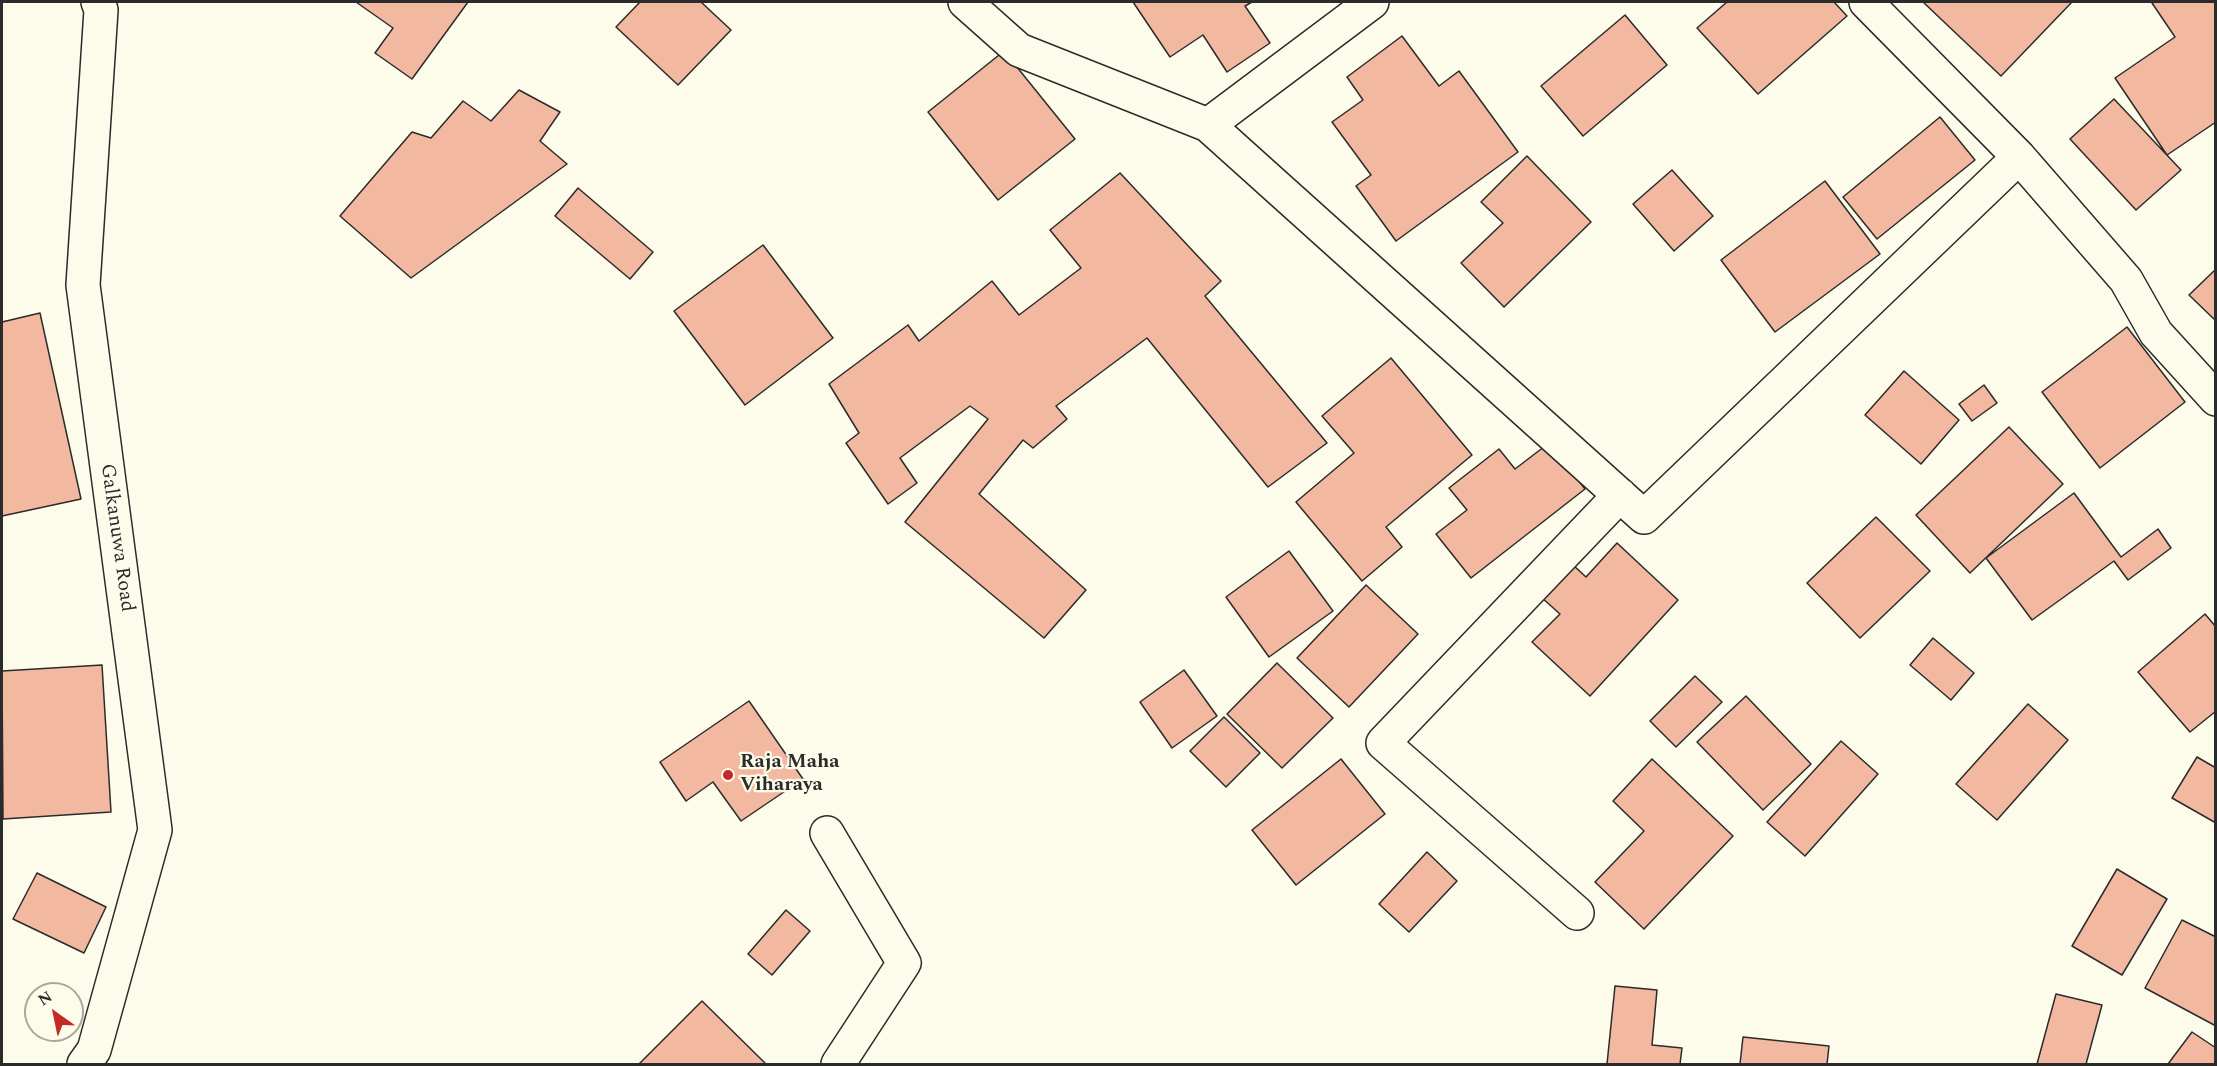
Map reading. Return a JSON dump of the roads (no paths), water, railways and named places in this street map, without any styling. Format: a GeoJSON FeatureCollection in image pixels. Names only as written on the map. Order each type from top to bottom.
{"type":"FeatureCollection","features":[{"type":"Feature","properties":{"kind":"street","name":"Galkanuwa Road"},"geometry":{"type":"LineString","coordinates":[[84,1065],[94,1050],[155,830],[83,285],[101,10],[98,2]]}},
{"type":"Feature","properties":{"kind":"street"},"geometry":{"type":"LineString","coordinates":[[965,2],[1019,50],[1208,125],[1644,517],[2019,157]]}},
{"type":"Feature","properties":{"kind":"street"},"geometry":{"type":"LineString","coordinates":[[1208,125],[1372,2]]}},
{"type":"Feature","properties":{"kind":"street"},"geometry":{"type":"LineString","coordinates":[[1866,2],[2019,157],[2126,280],[2156,333],[2216,399]]}},
{"type":"Feature","properties":{"kind":"street"},"geometry":{"type":"LineString","coordinates":[[1577,913],[1383,742],[1620,495]]}},
{"type":"Feature","properties":{"kind":"street"},"geometry":{"type":"LineString","coordinates":[[827,834],[904,963],[838,1065]]}},
{"type":"Feature","properties":{"kind":"place","name":"Raja Maha Viharaya"},"geometry":{"type":"Point","coordinates":[728,775]}}]}
